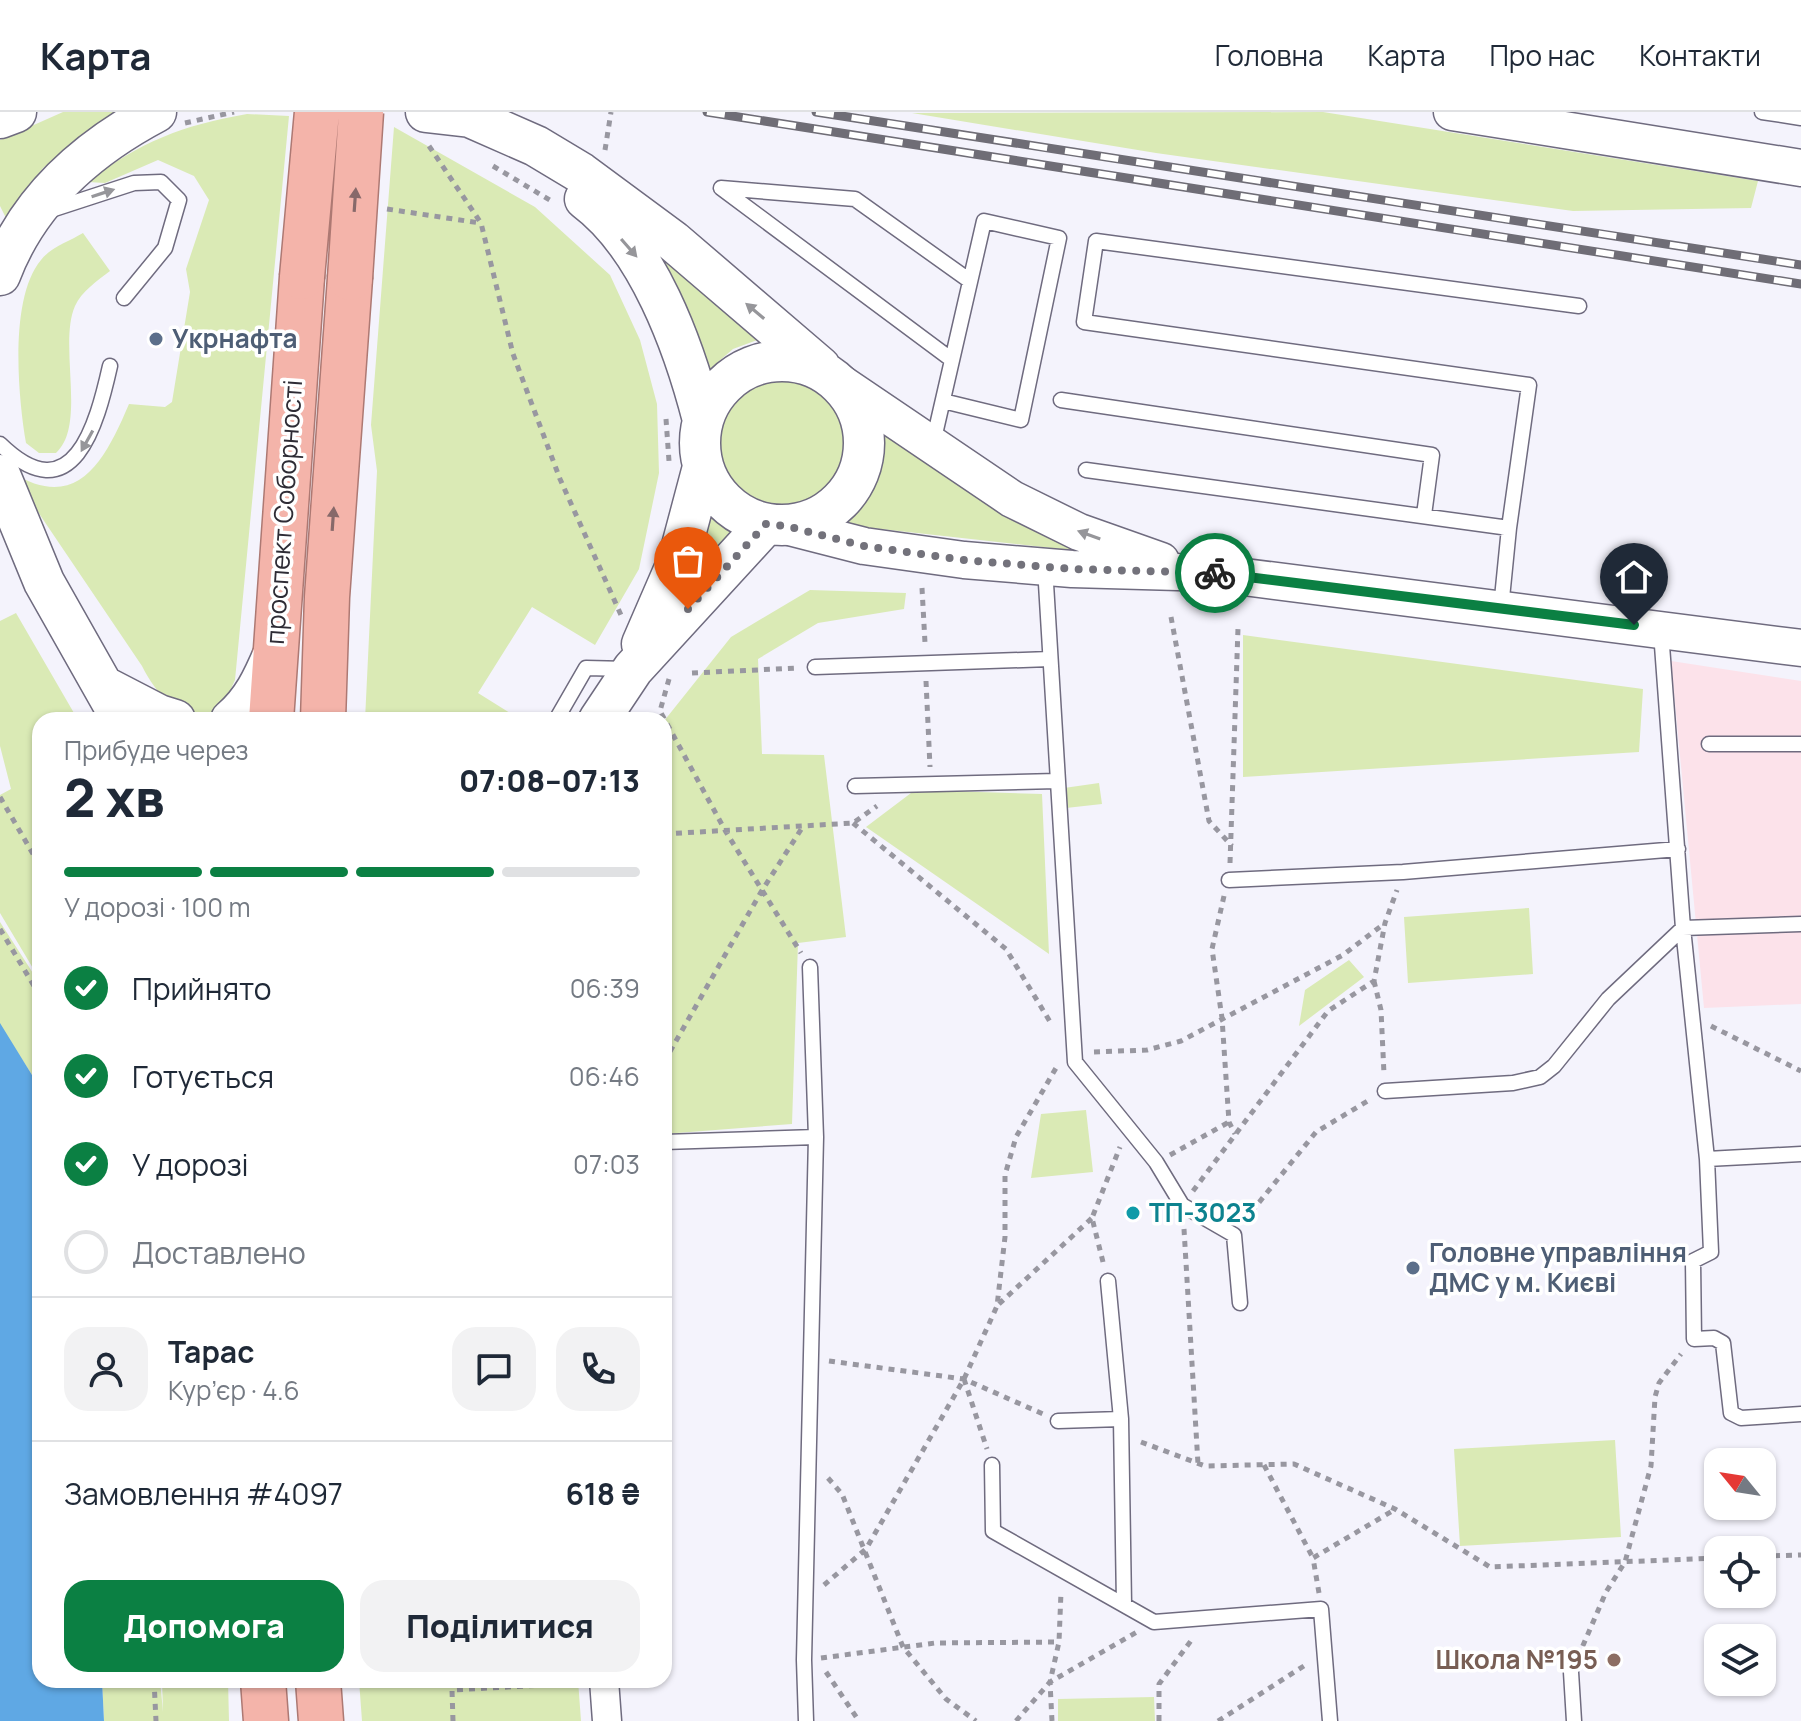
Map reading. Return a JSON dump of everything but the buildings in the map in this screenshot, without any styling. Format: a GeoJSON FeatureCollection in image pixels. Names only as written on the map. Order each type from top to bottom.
{"type":"FeatureCollection","features":[{"type":"Feature","properties":{"kind":"highway","name":"проспект Соборності"},"geometry":{"type":"LineString","coordinates":[[271,712],[302,277],[317,112]]}},
{"type":"Feature","properties":{"kind":"highway","name":"проспект Соборності"},"geometry":{"type":"LineString","coordinates":[[323,712],[327,597],[361,112]]}},
{"type":"Feature","properties":{"kind":"highway"},"geometry":{"type":"LineString","coordinates":[[264,1688],[266,1721]]}},
{"type":"Feature","properties":{"kind":"highway"},"geometry":{"type":"LineString","coordinates":[[319,1688],[321,1721]]}},
{"type":"Feature","properties":{"kind":"main road"},"geometry":{"type":"LineString","coordinates":[[0,118],[16,112]]}},
{"type":"Feature","properties":{"kind":"main road"},"geometry":{"type":"LineString","coordinates":[[0,275],[12,243],[28,217],[62,177],[117,133],[156,112]]}},
{"type":"Feature","properties":{"kind":"main road"},"geometry":{"type":"LineString","coordinates":[[426,121],[470,117],[536,146],[581,173],[673,241],[836,380],[853,401],[863,425],[864,454],[855,481],[838,504],[814,519],[776,525],[745,517],[686,467]]}},
{"type":"Feature","properties":{"kind":"main road"},"geometry":{"type":"LineString","coordinates":[[426,121],[535,165],[589,202],[638,258],[657,292],[692,375],[703,420]]}},
{"type":"Feature","properties":{"kind":"main road"},"geometry":{"type":"LineString","coordinates":[[604,712],[633,669],[678,561],[686,467],[700,443],[703,420],[715,395],[734,375],[759,364],[786,360],[813,366],[836,380]]}},
{"type":"Feature","properties":{"kind":"main road"},"geometry":{"type":"LineString","coordinates":[[0,475],[44,582],[112,703],[147,712]]}},
{"type":"Feature","properties":{"kind":"main road"},"geometry":{"type":"LineString","coordinates":[[0,525],[44,582]]}},
{"type":"Feature","properties":{"kind":"main road"},"geometry":{"type":"LineString","coordinates":[[633,669],[776,525]]}},
{"type":"Feature","properties":{"kind":"main road"},"geometry":{"type":"LineString","coordinates":[[327,597],[334,712]]}},
{"type":"Feature","properties":{"kind":"main road"},"geometry":{"type":"LineString","coordinates":[[240,712],[259,688],[274,653]]}},
{"type":"Feature","properties":{"kind":"street"},"geometry":{"type":"LineString","coordinates":[[1452,112],[1559,120],[1801,168]]}},
{"type":"Feature","properties":{"kind":"street"},"geometry":{"type":"LineString","coordinates":[[836,380],[1025,506],[1079,532],[1189,571]]}},
{"type":"Feature","properties":{"kind":"street"},"geometry":{"type":"LineString","coordinates":[[776,525],[864,546],[1045,566],[1189,571],[1801,648]]}},
{"type":"Feature","properties":{"kind":"street"},"geometry":{"type":"LineString","coordinates":[[605,1688],[607,1721]]}},
{"type":"Feature","properties":{"kind":"lane"},"geometry":{"type":"LineString","coordinates":[[1762,112],[1801,118]]}},
{"type":"Feature","properties":{"kind":"lane"},"geometry":{"type":"LineString","coordinates":[[28,217],[134,183],[161,182],[179,200],[165,248],[124,298]]}},
{"type":"Feature","properties":{"kind":"lane"},"geometry":{"type":"LineString","coordinates":[[952,360],[721,188],[855,199],[970,281]]}},
{"type":"Feature","properties":{"kind":"lane"},"geometry":{"type":"LineString","coordinates":[[933,445],[952,360],[984,221],[1059,238],[1021,420],[943,401]]}},
{"type":"Feature","properties":{"kind":"lane"},"geometry":{"type":"LineString","coordinates":[[1501,608],[1529,385],[1084,322],[1096,241],[1579,306]]}},
{"type":"Feature","properties":{"kind":"lane"},"geometry":{"type":"LineString","coordinates":[[0,444],[11,454],[42,470],[62,465],[81,453],[93,432],[110,366]]}},
{"type":"Feature","properties":{"kind":"lane"},"geometry":{"type":"LineString","coordinates":[[1061,400],[1432,455],[1424,515]]}},
{"type":"Feature","properties":{"kind":"lane"},"geometry":{"type":"LineString","coordinates":[[1086,470],[1509,528]]}},
{"type":"Feature","properties":{"kind":"lane"},"geometry":{"type":"LineString","coordinates":[[1045,566],[1075,1062],[1156,1162],[1182,1205],[1234,1235],[1240,1303]]}},
{"type":"Feature","properties":{"kind":"lane"},"geometry":{"type":"LineString","coordinates":[[1661,628],[1683,928],[1707,1159],[1711,1252],[1697,1257],[1691,1267],[1694,1339],[1714,1338],[1723,1343],[1729,1407],[1736,1416],[1801,1414]]}},
{"type":"Feature","properties":{"kind":"lane"},"geometry":{"type":"LineString","coordinates":[[815,667],[1050,659]]}},
{"type":"Feature","properties":{"kind":"lane"},"geometry":{"type":"LineString","coordinates":[[558,712],[586,668],[633,669]]}},
{"type":"Feature","properties":{"kind":"lane"},"geometry":{"type":"LineString","coordinates":[[1709,744],[1801,744]]}},
{"type":"Feature","properties":{"kind":"lane"},"geometry":{"type":"LineString","coordinates":[[855,786],[1057,781]]}},
{"type":"Feature","properties":{"kind":"lane"},"geometry":{"type":"LineString","coordinates":[[1229,880],[1403,872],[1678,849]]}},
{"type":"Feature","properties":{"kind":"lane"},"geometry":{"type":"LineString","coordinates":[[1385,1091],[1513,1083],[1540,1077],[1554,1066],[1608,999],[1683,928],[1801,924]]}},
{"type":"Feature","properties":{"kind":"lane"},"geometry":{"type":"LineString","coordinates":[[806,1721],[805,1601],[816,1137],[810,967]]}},
{"type":"Feature","properties":{"kind":"lane"},"geometry":{"type":"LineString","coordinates":[[672,1142],[816,1137]]}},
{"type":"Feature","properties":{"kind":"lane"},"geometry":{"type":"LineString","coordinates":[[1707,1159],[1801,1154]]}},
{"type":"Feature","properties":{"kind":"lane"},"geometry":{"type":"LineString","coordinates":[[1108,1281],[1121,1426],[1124,1604]]}},
{"type":"Feature","properties":{"kind":"lane"},"geometry":{"type":"LineString","coordinates":[[1058,1421],[1121,1426]]}},
{"type":"Feature","properties":{"kind":"lane"},"geometry":{"type":"LineString","coordinates":[[992,1465],[993,1531],[1154,1622],[1321,1609],[1330,1721]]}},
{"type":"Feature","properties":{"kind":"lane"},"geometry":{"type":"LineString","coordinates":[[1571,1672],[1574,1721]]}},
{"type":"Feature","properties":{"kind":"path"},"geometry":{"type":"LineString","coordinates":[[604,152],[611,112]]}},
{"type":"Feature","properties":{"kind":"path"},"geometry":{"type":"LineString","coordinates":[[426,121],[481,223],[513,354],[560,479],[623,619],[630,608]]}},
{"type":"Feature","properties":{"kind":"path"},"geometry":{"type":"LineString","coordinates":[[482,160],[559,206]]}},
{"type":"Feature","properties":{"kind":"path"},"geometry":{"type":"LineString","coordinates":[[382,209],[481,223]]}},
{"type":"Feature","properties":{"kind":"path"},"geometry":{"type":"LineString","coordinates":[[665,404],[686,467]]}},
{"type":"Feature","properties":{"kind":"path"},"geometry":{"type":"LineString","coordinates":[[1171,617],[1209,821],[1232,846]]}},
{"type":"Feature","properties":{"kind":"path"},"geometry":{"type":"LineString","coordinates":[[692,673],[815,667]]}},
{"type":"Feature","properties":{"kind":"path"},"geometry":{"type":"LineString","coordinates":[[672,733],[761,892],[810,967]]}},
{"type":"Feature","properties":{"kind":"path"},"geometry":{"type":"LineString","coordinates":[[672,834],[853,823],[905,785]]}},
{"type":"Feature","properties":{"kind":"path"},"geometry":{"type":"LineString","coordinates":[[0,797],[32,852]]}},
{"type":"Feature","properties":{"kind":"path"},"geometry":{"type":"LineString","coordinates":[[853,823],[1006,949],[1075,1062]]}},
{"type":"Feature","properties":{"kind":"path"},"geometry":{"type":"LineString","coordinates":[[672,1048],[761,892],[802,828]]}},
{"type":"Feature","properties":{"kind":"path"},"geometry":{"type":"LineString","coordinates":[[1234,1235],[1316,1132],[1385,1091],[1381,1010],[1374,981],[1385,923],[1403,872]]}},
{"type":"Feature","properties":{"kind":"path"},"geometry":{"type":"LineString","coordinates":[[805,1601],[866,1549],[964,1379],[997,1306],[1005,1237],[1005,1175],[1016,1137],[1056,1068],[1075,1062],[1087,1053],[1147,1050],[1181,1041],[1343,955],[1385,923]]}},
{"type":"Feature","properties":{"kind":"path"},"geometry":{"type":"LineString","coordinates":[[0,929],[32,983]]}},
{"type":"Feature","properties":{"kind":"path"},"geometry":{"type":"LineString","coordinates":[[1198,1464],[1182,1205],[1328,1011],[1374,981]]}},
{"type":"Feature","properties":{"kind":"path"},"geometry":{"type":"LineString","coordinates":[[1701,1021],[1801,1071]]}},
{"type":"Feature","properties":{"kind":"path"},"geometry":{"type":"LineString","coordinates":[[1156,1162],[1229,1122]]}},
{"type":"Feature","properties":{"kind":"path"},"geometry":{"type":"LineString","coordinates":[[997,1306],[1092,1218],[1128,1127]]}},
{"type":"Feature","properties":{"kind":"path"},"geometry":{"type":"LineString","coordinates":[[1092,1218],[1108,1281]]}},
{"type":"Feature","properties":{"kind":"path"},"geometry":{"type":"LineString","coordinates":[[1571,1672],[1606,1592],[1625,1562],[1651,1466],[1655,1397],[1666,1372],[1694,1339]]}},
{"type":"Feature","properties":{"kind":"path"},"geometry":{"type":"LineString","coordinates":[[811,1358],[964,1379],[1058,1421]]}},
{"type":"Feature","properties":{"kind":"path"},"geometry":{"type":"LineString","coordinates":[[964,1379],[992,1465]]}},
{"type":"Feature","properties":{"kind":"path"},"geometry":{"type":"LineString","coordinates":[[1121,1426],[1198,1464],[1294,1464],[1395,1509],[1490,1567],[1704,1559]]}},
{"type":"Feature","properties":{"kind":"path"},"geometry":{"type":"LineString","coordinates":[[808,1456],[842,1494],[903,1647],[946,1699],[976,1721]]}},
{"type":"Feature","properties":{"kind":"path"},"geometry":{"type":"LineString","coordinates":[[1264,1465],[1313,1558],[1321,1609]]}},
{"type":"Feature","properties":{"kind":"path"},"geometry":{"type":"LineString","coordinates":[[1313,1558],[1395,1509]]}},
{"type":"Feature","properties":{"kind":"path"},"geometry":{"type":"LineString","coordinates":[[1776,1556],[1801,1555]]}},
{"type":"Feature","properties":{"kind":"path"},"geometry":{"type":"LineString","coordinates":[[1052,1721],[1050,1682],[1059,1642],[1061,1569]]}},
{"type":"Feature","properties":{"kind":"path"},"geometry":{"type":"LineString","coordinates":[[1159,1721],[1159,1684],[1208,1618]]}},
{"type":"Feature","properties":{"kind":"path"},"geometry":{"type":"LineString","coordinates":[[1016,1721],[1050,1682],[1154,1622]]}},
{"type":"Feature","properties":{"kind":"path"},"geometry":{"type":"LineString","coordinates":[[859,1721],[817,1659],[935,1643],[1059,1642]]}},
{"type":"Feature","properties":{"kind":"path"},"geometry":{"type":"LineString","coordinates":[[1218,1721],[1325,1653]]}},
{"type":"Feature","properties":{"kind":"path"},"geometry":{"type":"LineString","coordinates":[[154,1688],[156,1721]]}},
{"type":"Feature","properties":{"kind":"path"},"geometry":{"type":"LineString","coordinates":[[453,1721],[452,1690],[489,1688]]}},
{"type":"Feature","properties":{"kind":"shaded area"},"geometry":{"type":"Polygon","coordinates":[[[1671,661],[1801,681],[1801,1004],[1704,1008],[1671,661]]]}},
{"type":"Feature","properties":{"kind":"green space"},"geometry":{"type":"Polygon","coordinates":[[[63,112],[114,112],[43,168],[6,218],[0,206],[0,140],[63,112]]]}},
{"type":"Feature","properties":{"kind":"green space"},"geometry":{"type":"Polygon","coordinates":[[[1323,112],[1758,181],[1751,208],[1573,211],[1156,153],[912,113],[1323,112]]]}},
{"type":"Feature","properties":{"kind":"green space"},"geometry":{"type":"Polygon","coordinates":[[[247,114],[289,116],[235,680],[224,704],[213,712],[190,712],[176,706],[154,686],[11,472],[34,483],[54,487],[71,484],[86,475],[99,461],[129,404],[165,407],[172,402],[190,292],[186,269],[209,200],[194,176],[158,160],[105,183],[88,182],[144,146],[202,124],[247,114]]]}},
{"type":"Feature","properties":{"kind":"green space"},"geometry":{"type":"Polygon","coordinates":[[[394,127],[535,207],[610,275],[640,340],[657,404],[659,473],[639,569],[595,645],[532,607],[478,693],[508,712],[365,712],[377,471],[371,425],[394,127]]]}},
{"type":"Feature","properties":{"kind":"green space"},"geometry":{"type":"Polygon","coordinates":[[[83,233],[110,271],[86,291],[75,306],[69,341],[70,424],[65,440],[56,453],[39,453],[26,443],[20,400],[18,348],[24,298],[31,277],[45,255],[83,233]]]}},
{"type":"Feature","properties":{"kind":"green space"},"geometry":{"type":"Polygon","coordinates":[[[646,240],[768,336],[733,349],[703,375],[646,240]]]}},
{"type":"Feature","properties":{"kind":"green space"},"geometry":{"type":"Polygon","coordinates":[[[784,379],[809,384],[830,397],[843,418],[848,443],[843,468],[830,489],[809,502],[784,507],[759,502],[738,489],[725,468],[720,443],[725,418],[738,397],[759,384],[784,379]]]}},
{"type":"Feature","properties":{"kind":"green space"},"geometry":{"type":"Polygon","coordinates":[[[883,422],[1105,554],[836,524],[860,502],[875,480],[883,456],[883,422]]]}},
{"type":"Feature","properties":{"kind":"green space"},"geometry":{"type":"Polygon","coordinates":[[[707,509],[728,528],[749,535],[676,600],[707,509]]]}},
{"type":"Feature","properties":{"kind":"green space"},"geometry":{"type":"Polygon","coordinates":[[[810,590],[906,593],[904,609],[818,623],[758,659],[762,754],[824,755],[846,937],[798,943],[792,1124],[672,1133],[671,712],[731,637],[810,590]]]}},
{"type":"Feature","properties":{"kind":"green space"},"geometry":{"type":"Polygon","coordinates":[[[16,613],[73,712],[32,712],[32,967],[0,913],[0,795],[11,789],[0,746],[0,621],[16,613]]]}},
{"type":"Feature","properties":{"kind":"green space"},"geometry":{"type":"Polygon","coordinates":[[[1243,635],[1643,689],[1639,752],[1243,777],[1243,635]]]}},
{"type":"Feature","properties":{"kind":"green space"},"geometry":{"type":"Polygon","coordinates":[[[1099,783],[1102,804],[1066,808],[1064,788],[1099,783]]]}},
{"type":"Feature","properties":{"kind":"green space"},"geometry":{"type":"Polygon","coordinates":[[[915,790],[1042,794],[1049,954],[866,827],[915,790]]]}},
{"type":"Feature","properties":{"kind":"green space"},"geometry":{"type":"Polygon","coordinates":[[[1529,908],[1533,974],[1408,983],[1404,917],[1529,908]]]}},
{"type":"Feature","properties":{"kind":"green space"},"geometry":{"type":"Polygon","coordinates":[[[0,922],[32,972],[32,1075],[0,1025],[0,922]]]}},
{"type":"Feature","properties":{"kind":"green space"},"geometry":{"type":"Polygon","coordinates":[[[1349,960],[1364,977],[1299,1026],[1305,990],[1349,960]]]}},
{"type":"Feature","properties":{"kind":"green space"},"geometry":{"type":"Polygon","coordinates":[[[1086,1110],[1093,1172],[1031,1178],[1041,1114],[1086,1110]]]}},
{"type":"Feature","properties":{"kind":"green space"},"geometry":{"type":"Polygon","coordinates":[[[1615,1440],[1621,1537],[1460,1546],[1454,1449],[1615,1440]]]}},
{"type":"Feature","properties":{"kind":"green space"},"geometry":{"type":"Polygon","coordinates":[[[102,1688],[161,1688],[163,1712],[162,1688],[228,1688],[229,1721],[104,1721],[102,1688]]]}},
{"type":"Feature","properties":{"kind":"green space"},"geometry":{"type":"Polygon","coordinates":[[[360,1688],[579,1688],[581,1721],[362,1721],[360,1688]]]}},
{"type":"Feature","properties":{"kind":"green space"},"geometry":{"type":"Polygon","coordinates":[[[1154,1697],[1155,1721],[1058,1721],[1058,1699],[1154,1697]]]}},
{"type":"Feature","properties":{"kind":"water"},"geometry":{"type":"Polygon","coordinates":[[[0,1023],[32,1075],[32,1688],[102,1688],[104,1721],[0,1721],[0,1023]]]}},
{"type":"Feature","properties":{"kind":"railway"},"geometry":{"type":"LineString","coordinates":[[707,112],[1801,284]]}},
{"type":"Feature","properties":{"kind":"railway"},"geometry":{"type":"LineString","coordinates":[[816,112],[1801,265]]}},
{"type":"Feature","properties":{"kind":"way so far"},"geometry":{"type":"LineString","coordinates":[[688,609],[766,524],[786,526],[864,546],[964,560],[1072,569],[1215,573]]}},
{"type":"Feature","properties":{"kind":"place","name":"Укрнафта"},"geometry":{"type":"Point","coordinates":[156,339]}},
{"type":"Feature","properties":{"kind":"place","name":"ТП-3023"},"geometry":{"type":"Point","coordinates":[1133,1213]}},
{"type":"Feature","properties":{"kind":"place","name":"Головне управління ДМС у м. Києві"},"geometry":{"type":"Point","coordinates":[1413,1268]}},
{"type":"Feature","properties":{"kind":"place","name":"Школа №195"},"geometry":{"type":"Point","coordinates":[1614,1660]}},
{"type":"Feature","properties":{"kind":"route"},"geometry":{"type":"LineString","coordinates":[[1215,573],[1634,625]]}}]}
